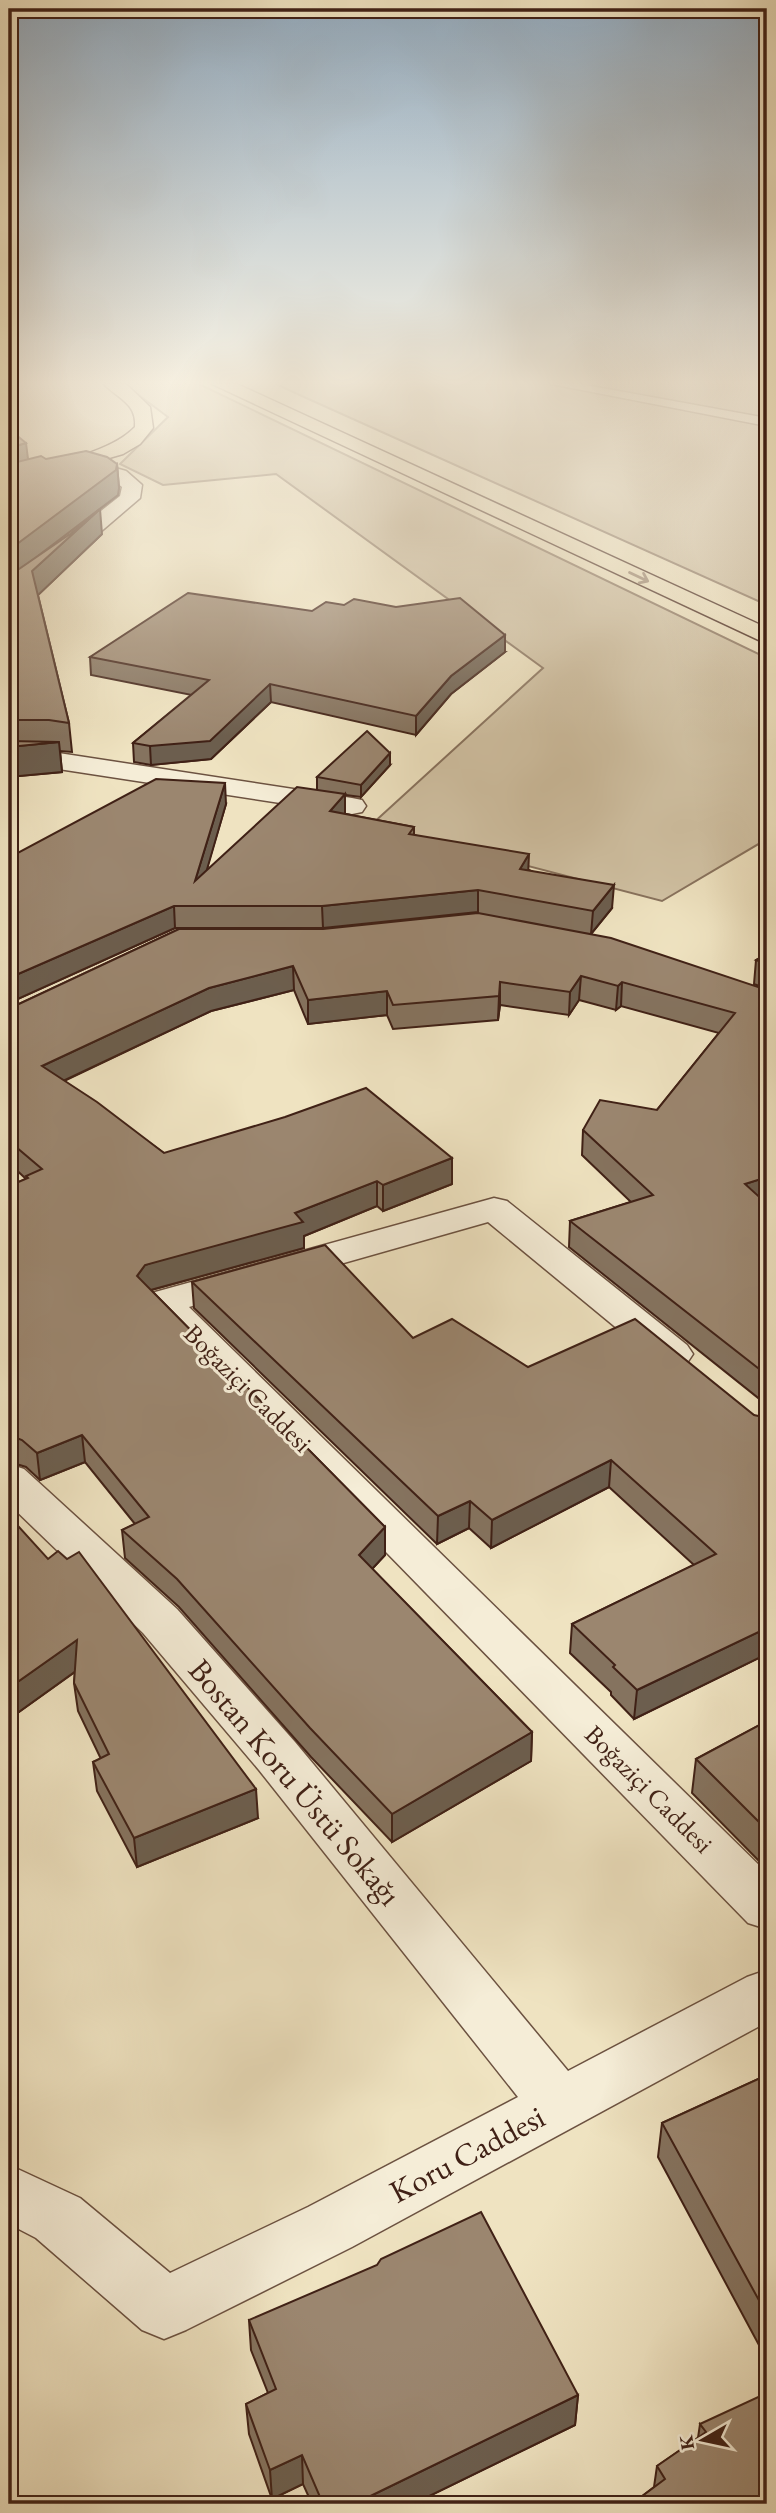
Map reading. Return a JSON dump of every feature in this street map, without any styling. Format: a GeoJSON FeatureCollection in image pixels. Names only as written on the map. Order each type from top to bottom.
{"type":"FeatureCollection","features":[{"type":"Feature","properties":{"kind":"main road"},"geometry":{"type":"LineString","coordinates":[[474,501],[767,637]]}},
{"type":"Feature","properties":{"kind":"main road"},"geometry":{"type":"LineString","coordinates":[[513,501],[767,618]]}},
{"type":"Feature","properties":{"kind":"street"},"geometry":{"type":"LineString","coordinates":[[9,590],[62,553],[126,501]]}},
{"type":"Feature","properties":{"kind":"street"},"geometry":{"type":"LineString","coordinates":[[9,760],[52,760],[352,806]]}},
{"type":"Feature","properties":{"kind":"street"},"geometry":{"type":"LineString","coordinates":[[9,781],[52,760]]}},
{"type":"Feature","properties":{"kind":"street","name":"Boğaziçi Caddesi"},"geometry":{"type":"LineString","coordinates":[[704,1379],[494,1209],[162,1302],[767,1907]]}},
{"type":"Feature","properties":{"kind":"street","name":"Bostan Koru Üstü Sokağı"},"geometry":{"type":"LineString","coordinates":[[9,1479],[160,1621],[277,1756],[560,2105]]}},
{"type":"Feature","properties":{"kind":"street","name":"Koru Caddesi"},"geometry":{"type":"LineString","coordinates":[[9,2193],[58,2218],[164,2308],[330,2227],[767,1994]]}},
{"type":"Feature","properties":{"kind":"shaded area"},"geometry":{"type":"Polygon","coordinates":[[[314,501],[442,501],[767,658],[767,839],[662,901],[371,825],[543,668],[314,501]]]}},
{"type":"Feature","properties":{"kind":"shaded area"},"geometry":{"type":"Polygon","coordinates":[[[536,501],[767,501],[767,605],[536,501]]]}},
{"type":"Feature","properties":{"kind":"building"},"geometry":{"type":"Polygon","coordinates":[[[9,501],[74,501],[9,550],[9,501]]]}},
{"type":"Feature","properties":{"kind":"building"},"geometry":{"type":"Polygon","coordinates":[[[100,509],[32,571],[69,723],[9,720],[9,572],[16,571],[70,534],[100,509]]]}},
{"type":"Feature","properties":{"kind":"building"},"geometry":{"type":"Polygon","coordinates":[[[188,593],[312,611],[326,602],[344,605],[354,599],[396,607],[460,598],[505,635],[451,676],[416,716],[270,684],[210,741],[150,746],[133,743],[209,680],[90,657],[188,593]]]}},
{"type":"Feature","properties":{"kind":"building"},"geometry":{"type":"Polygon","coordinates":[[[367,731],[390,753],[361,785],[317,777],[367,731]]]}},
{"type":"Feature","properties":{"kind":"building"},"geometry":{"type":"Polygon","coordinates":[[[9,741],[59,742],[9,747],[9,741]]]}},
{"type":"Feature","properties":{"kind":"building"},"geometry":{"type":"Polygon","coordinates":[[[156,779],[225,783],[195,881],[297,787],[345,794],[330,811],[414,827],[409,834],[529,854],[520,869],[614,885],[593,911],[478,890],[322,906],[174,906],[9,978],[10,857],[156,779]]]}},
{"type":"Feature","properties":{"kind":"building"},"geometry":{"type":"Polygon","coordinates":[[[478,913],[611,938],[767,990],[767,1177],[745,1184],[767,1204],[767,1375],[570,1221],[653,1195],[583,1130],[600,1100],[657,1110],[735,1013],[622,982],[618,986],[581,976],[570,992],[500,982],[499,996],[393,1005],[387,991],[308,1000],[293,966],[209,988],[42,1066],[97,1102],[164,1153],[285,1117],[366,1088],[452,1158],[383,1185],[377,1181],[295,1213],[303,1222],[145,1265],[137,1276],[385,1527],[359,1555],[532,1732],[392,1814],[310,1728],[177,1579],[122,1530],[149,1517],[82,1435],[37,1453],[22,1440],[9,1435],[9,1192],[12,1190],[9,1186],[42,1169],[9,1141],[9,1005],[19,1004],[179,929],[323,929],[478,913]]]}},
{"type":"Feature","properties":{"kind":"building"},"geometry":{"type":"Polygon","coordinates":[[[767,954],[767,964],[756,960],[767,954]]]}},
{"type":"Feature","properties":{"kind":"building"},"geometry":{"type":"Polygon","coordinates":[[[325,1245],[413,1338],[452,1319],[528,1367],[635,1319],[754,1415],[767,1418],[767,1628],[637,1690],[572,1624],[716,1554],[611,1460],[492,1520],[470,1501],[438,1516],[192,1282],[325,1245]]]}},
{"type":"Feature","properties":{"kind":"building"},"geometry":{"type":"Polygon","coordinates":[[[9,1516],[48,1559],[58,1551],[67,1559],[79,1552],[256,1789],[134,1838],[93,1762],[109,1754],[74,1683],[77,1640],[9,1688],[9,1516]]]}},
{"type":"Feature","properties":{"kind":"building"},"geometry":{"type":"Polygon","coordinates":[[[767,1721],[767,1830],[696,1759],[767,1721]]]}},
{"type":"Feature","properties":{"kind":"building"},"geometry":{"type":"Polygon","coordinates":[[[767,2075],[767,2315],[662,2123],[767,2075]]]}},
{"type":"Feature","properties":{"kind":"building"},"geometry":{"type":"Polygon","coordinates":[[[481,2212],[578,2395],[354,2504],[323,2504],[302,2455],[270,2470],[246,2404],[276,2389],[249,2320],[377,2265],[381,2259],[481,2212]]]}},
{"type":"Feature","properties":{"kind":"building"},"geometry":{"type":"Polygon","coordinates":[[[767,2393],[767,2504],[646,2504],[641,2497],[665,2479],[657,2466],[706,2432],[700,2424],[767,2393]]]}},
{"type":"Feature","properties":{"kind":"building"},"geometry":{"type":"Polygon","coordinates":[[[537,2498],[541,2504],[526,2504],[537,2498]]]}}]}
